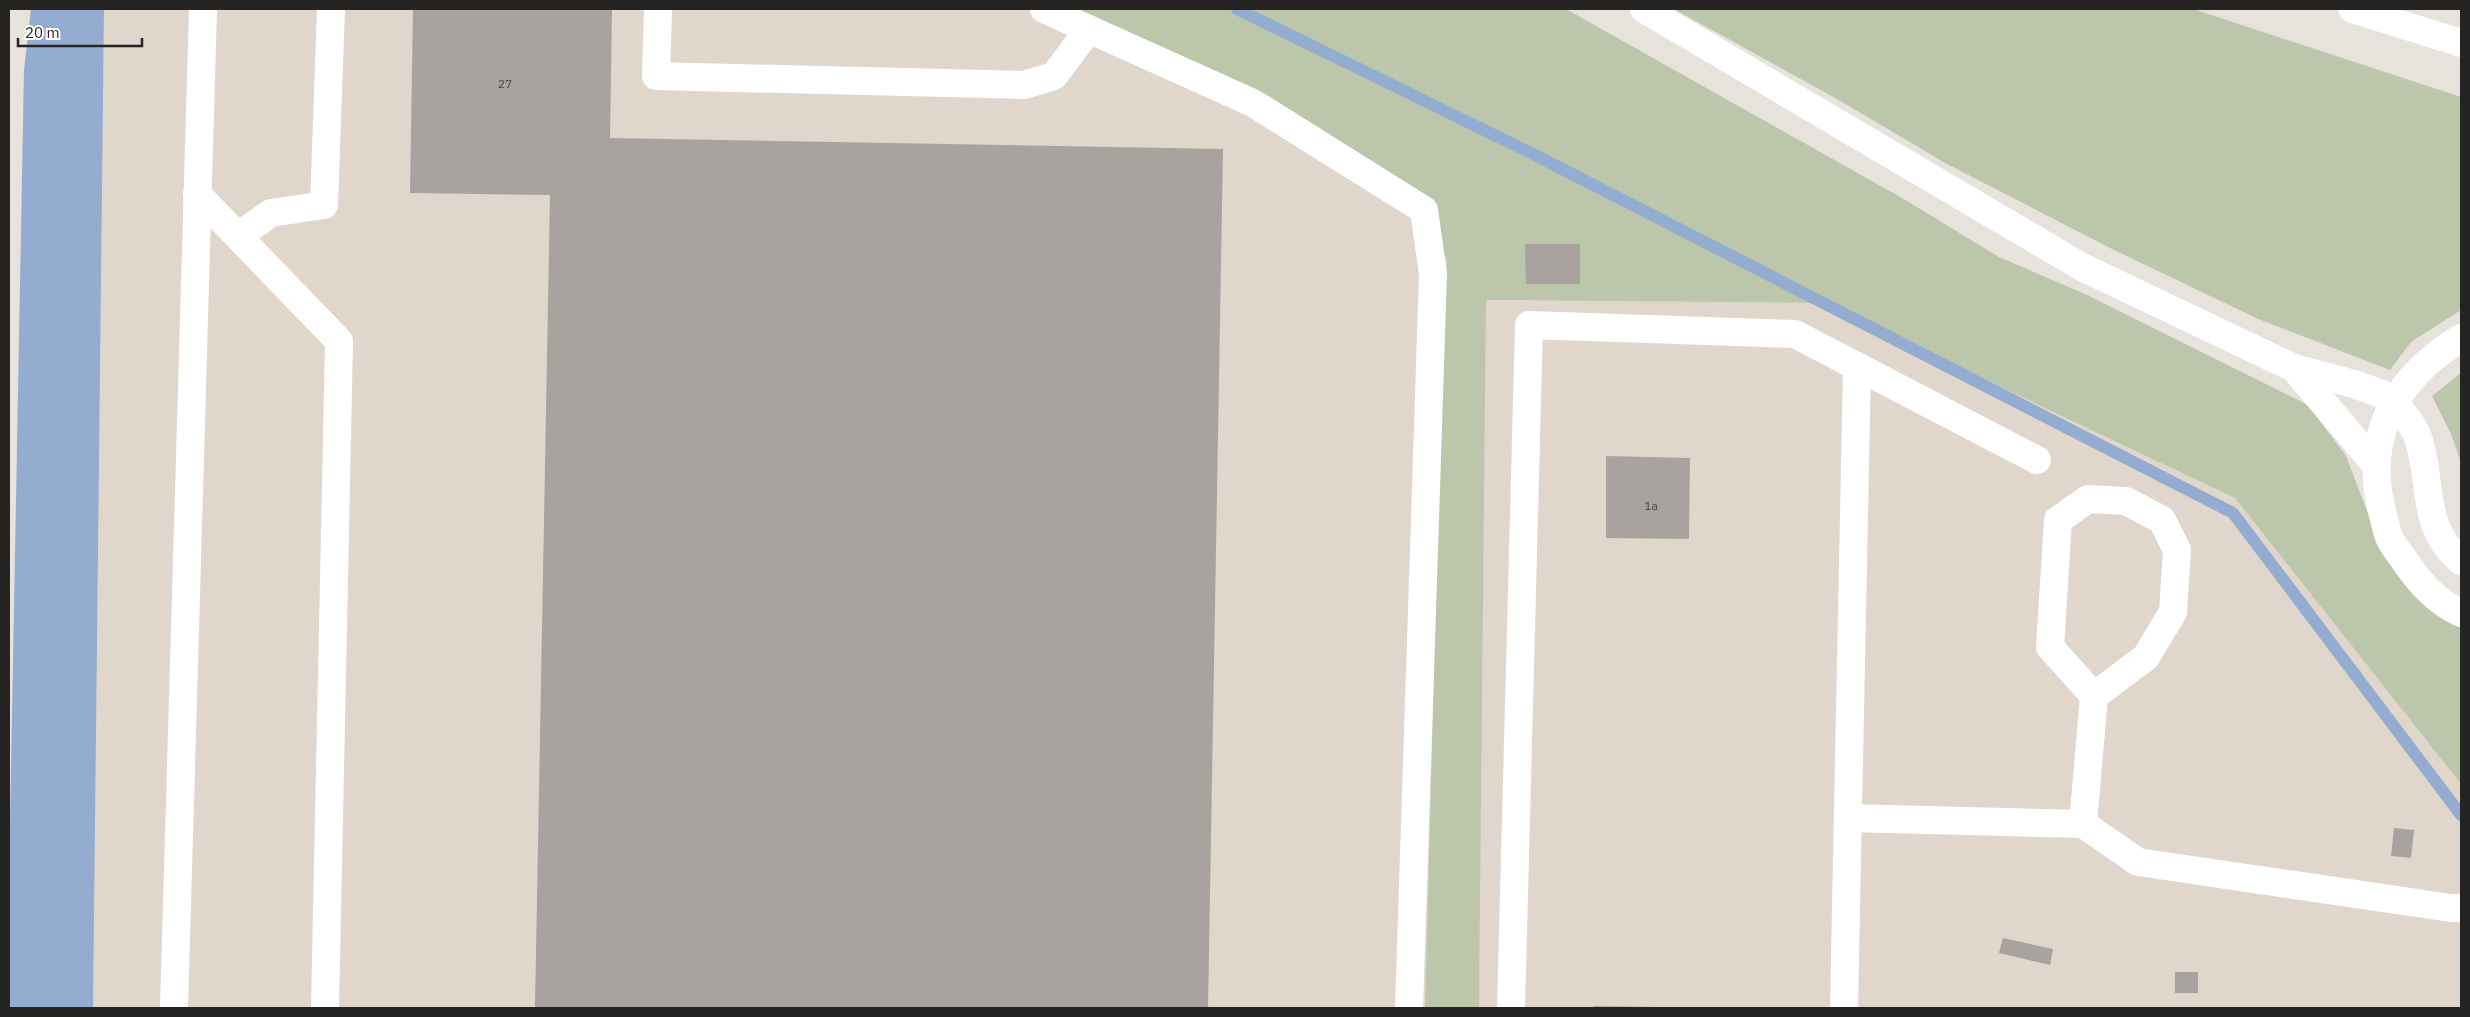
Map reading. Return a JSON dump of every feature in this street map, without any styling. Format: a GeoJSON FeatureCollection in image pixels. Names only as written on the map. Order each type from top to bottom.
{"type":"FeatureCollection","features":[{"type":"Feature","properties":{"kind":"main road"},"geometry":{"type":"LineString","coordinates":[[174,1008],[202,9]]}},
{"type":"Feature","properties":{"kind":"main road"},"geometry":{"type":"LineString","coordinates":[[238,236],[271,213],[324,205],[331,9]]}},
{"type":"Feature","properties":{"kind":"main road"},"geometry":{"type":"LineString","coordinates":[[658,9],[656,76],[1024,85],[1054,76],[1089,29]]}},
{"type":"Feature","properties":{"kind":"main road"},"geometry":{"type":"LineString","coordinates":[[1044,9],[1252,103],[1424,210],[1433,274],[1409,1008]]}},
{"type":"Feature","properties":{"kind":"main road"},"geometry":{"type":"LineString","coordinates":[[1644,9],[2082,268],[2294,368],[2354,384],[2382,394],[2394,403],[2412,424],[2419,440],[2424,463],[2426,491],[2441,538],[2461,561]]}},
{"type":"Feature","properties":{"kind":"main road"},"geometry":{"type":"LineString","coordinates":[[2352,9],[2461,43]]}},
{"type":"Feature","properties":{"kind":"main road"},"geometry":{"type":"LineString","coordinates":[[197,194],[339,341],[325,1008]]}},
{"type":"Feature","properties":{"kind":"main road"},"geometry":{"type":"LineString","coordinates":[[1511,1008],[1529,325],[1795,334],[2038,460]]}},
{"type":"Feature","properties":{"kind":"main road"},"geometry":{"type":"LineString","coordinates":[[2461,338],[2433,357],[2410,381],[2394,403],[2380,438],[2375,464],[2378,494],[2389,537],[2415,576],[2444,605],[2461,613]]}},
{"type":"Feature","properties":{"kind":"main road"},"geometry":{"type":"LineString","coordinates":[[1844,1008],[1857,366]]}},
{"type":"Feature","properties":{"kind":"main road"},"geometry":{"type":"LineString","coordinates":[[2294,368],[2375,464]]}},
{"type":"Feature","properties":{"kind":"main road"},"geometry":{"type":"LineString","coordinates":[[2083,824],[2094,696],[2050,647],[2058,520],[2088,499],[2126,501],[2162,520],[2177,550],[2173,612],[2146,657],[2094,696]]}},
{"type":"Feature","properties":{"kind":"main road"},"geometry":{"type":"LineString","coordinates":[[1848,818],[2083,824],[2138,862],[2442,907],[2461,908]]}},
{"type":"Feature","properties":{"kind":"shaded area"},"geometry":{"type":"Polygon","coordinates":[[[104,9],[1066,9],[1366,172],[1431,230],[1447,260],[1444,290],[1425,1008],[93,1008],[104,9]]]}},
{"type":"Feature","properties":{"kind":"shaded area"},"geometry":{"type":"Polygon","coordinates":[[[1486,300],[1823,303],[2235,498],[2461,784],[2461,1008],[1479,1008],[1486,300]]]}},
{"type":"Feature","properties":{"kind":"green space"},"geometry":{"type":"Polygon","coordinates":[[[1066,9],[1566,9],[1902,198],[1999,257],[2087,295],[2308,405],[2346,456],[2385,558],[2439,615],[2461,628],[2461,784],[2235,498],[1823,303],[1486,300],[1479,1008],[1425,1008],[1444,290],[1447,260],[1431,230],[1409,197],[1066,9]]]}},
{"type":"Feature","properties":{"kind":"green space"},"geometry":{"type":"Polygon","coordinates":[[[1674,9],[2193,9],[2461,97],[2461,310],[2411,342],[2390,370],[2256,318],[2110,248],[1947,164],[1837,99],[1674,9]]]}},
{"type":"Feature","properties":{"kind":"green space"},"geometry":{"type":"Polygon","coordinates":[[[2461,373],[2461,462],[2451,434],[2432,396],[2461,373]]]}},
{"type":"Feature","properties":{"kind":"water"},"geometry":{"type":"Polygon","coordinates":[[[31,9],[104,9],[93,1008],[9,1008],[9,876],[24,70],[31,9]]]}},
{"type":"Feature","properties":{"kind":"building"},"geometry":{"type":"Polygon","coordinates":[[[413,9],[612,9],[610,138],[1223,149],[1208,1008],[535,1008],[550,195],[410,193],[413,9]]]}},
{"type":"Feature","properties":{"kind":"building"},"geometry":{"type":"Polygon","coordinates":[[[1525,244],[1580,244],[1580,284],[1526,284],[1525,244]]]}},
{"type":"Feature","properties":{"kind":"building"},"geometry":{"type":"Polygon","coordinates":[[[1606,456],[1690,458],[1689,539],[1606,538],[1606,456]]]}},
{"type":"Feature","properties":{"kind":"building"},"geometry":{"type":"Polygon","coordinates":[[[2394,828],[2414,830],[2411,858],[2391,856],[2394,828]]]}},
{"type":"Feature","properties":{"kind":"building"},"geometry":{"type":"Polygon","coordinates":[[[2003,938],[2053,949],[2050,965],[1999,953],[2003,938]]]}},
{"type":"Feature","properties":{"kind":"building"},"geometry":{"type":"Polygon","coordinates":[[[2175,972],[2198,972],[2198,993],[2175,993],[2175,972]]]}},
{"type":"Feature","properties":{"kind":"building"},"geometry":{"type":"Polygon","coordinates":[[[1593,1006],[1661,1007],[1661,1008],[1594,1008],[1593,1006]]]}},
{"type":"Feature","properties":{"kind":"waterway"},"geometry":{"type":"LineString","coordinates":[[1237,9],[1533,154],[2233,513],[2461,815]]}}]}
